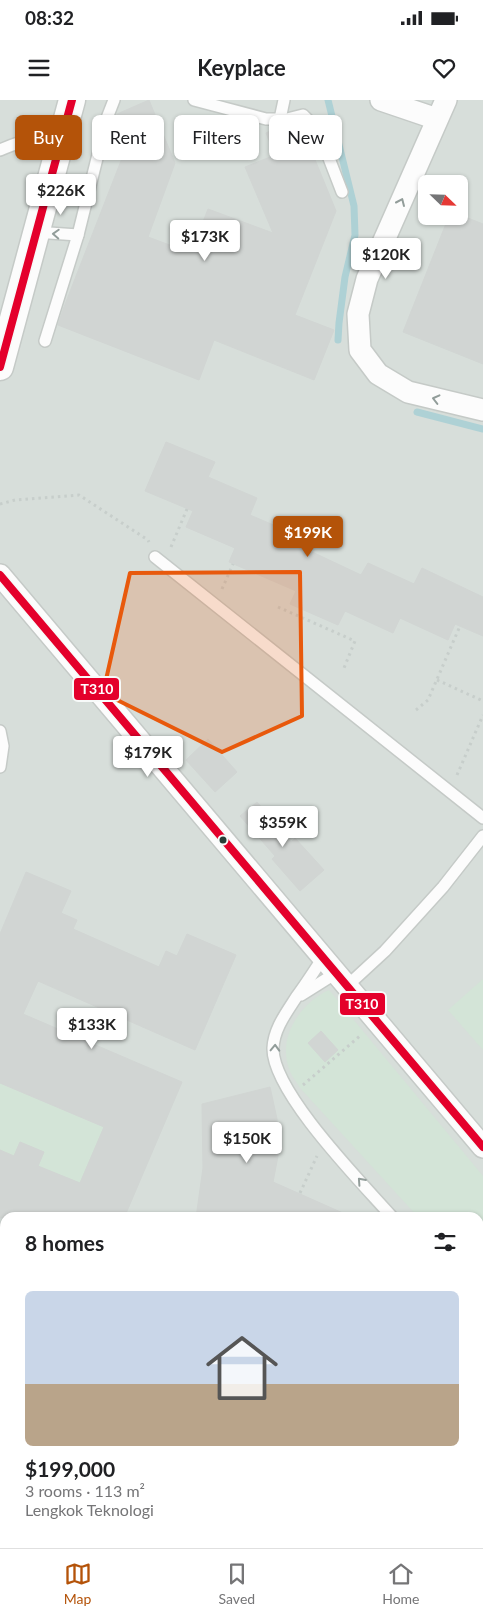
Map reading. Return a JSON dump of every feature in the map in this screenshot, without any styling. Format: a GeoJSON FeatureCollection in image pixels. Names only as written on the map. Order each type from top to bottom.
{"type":"FeatureCollection","features":[{"type":"Feature","properties":{"kind":"street"},"geometry":{"type":"LineString","coordinates":[[68,115],[72,100]]}},
{"type":"Feature","properties":{"kind":"street"},"geometry":{"type":"LineString","coordinates":[[381,100],[437,119]]}},
{"type":"Feature","properties":{"kind":"street"},"geometry":{"type":"LineString","coordinates":[[446,100],[367,279],[358,314],[360,350],[378,374],[408,392],[483,410]]}},
{"type":"Feature","properties":{"kind":"street"},"geometry":{"type":"LineString","coordinates":[[0,367],[6,319],[35,232],[55,160]]}},
{"type":"Feature","properties":{"kind":"street"},"geometry":{"type":"LineString","coordinates":[[0,575],[483,1147]]}},
{"type":"Feature","properties":{"kind":"lane"},"geometry":{"type":"LineString","coordinates":[[45,341],[78,235],[107,118],[114,100]]}},
{"type":"Feature","properties":{"kind":"lane"},"geometry":{"type":"LineString","coordinates":[[194,100],[269,119]]}},
{"type":"Feature","properties":{"kind":"lane"},"geometry":{"type":"LineString","coordinates":[[281,115],[284,100]]}},
{"type":"Feature","properties":{"kind":"lane"},"geometry":{"type":"LineString","coordinates":[[0,150],[15,143]]}},
{"type":"Feature","properties":{"kind":"lane"},"geometry":{"type":"LineString","coordinates":[[330,160],[342,192]]}},
{"type":"Feature","properties":{"kind":"lane"},"geometry":{"type":"LineString","coordinates":[[35,232],[78,235]]}},
{"type":"Feature","properties":{"kind":"lane"},"geometry":{"type":"LineString","coordinates":[[155,557],[483,818]]}},
{"type":"Feature","properties":{"kind":"lane"},"geometry":{"type":"LineString","coordinates":[[0,731],[3,746],[0,767]]}},
{"type":"Feature","properties":{"kind":"lane"},"geometry":{"type":"LineString","coordinates":[[388,1212],[314,1129],[282,1080],[275,1066],[273,1048],[277,1030],[285,1013],[297,997],[335,972],[386,951],[443,887],[483,836]]}},
{"type":"Feature","properties":{"kind":"lane"},"geometry":{"type":"LineString","coordinates":[[297,997],[335,972]]}},
{"type":"Feature","properties":{"kind":"path"},"geometry":{"type":"LineString","coordinates":[[0,504],[15,500],[80,495],[148,540],[155,557]]}},
{"type":"Feature","properties":{"kind":"path"},"geometry":{"type":"LineString","coordinates":[[175,538],[187,509]]}},
{"type":"Feature","properties":{"kind":"path"},"geometry":{"type":"LineString","coordinates":[[224,584],[233,564]]}},
{"type":"Feature","properties":{"kind":"path"},"geometry":{"type":"LineString","coordinates":[[278,607],[356,641],[344,668]]}},
{"type":"Feature","properties":{"kind":"path"},"geometry":{"type":"LineString","coordinates":[[416,710],[428,700],[460,626]]}},
{"type":"Feature","properties":{"kind":"path"},"geometry":{"type":"LineString","coordinates":[[437,680],[483,701]]}},
{"type":"Feature","properties":{"kind":"path"},"geometry":{"type":"LineString","coordinates":[[450,791],[483,715]]}},
{"type":"Feature","properties":{"kind":"path"},"geometry":{"type":"LineString","coordinates":[[306,1082],[376,1022]]}},
{"type":"Feature","properties":{"kind":"path"},"geometry":{"type":"LineString","coordinates":[[300,1193],[309,1172]]}},
{"type":"Feature","properties":{"kind":"highlighted area"},"geometry":{"type":"Polygon","coordinates":[[[300,572],[302,716],[222,752],[103,693],[130,573],[300,572]]]}},
{"type":"Feature","properties":{"kind":"shaded area"},"geometry":{"type":"Polygon","coordinates":[[[0,100],[483,100],[483,1212],[0,1212],[0,100]]]}},
{"type":"Feature","properties":{"kind":"green space"},"geometry":{"type":"Polygon","coordinates":[[[483,979],[483,1050],[448,1010],[483,979]]]}},
{"type":"Feature","properties":{"kind":"green space"},"geometry":{"type":"Polygon","coordinates":[[[329,990],[483,1176],[483,1212],[413,1212],[300,1088],[291,1073],[286,1059],[286,1047],[293,1023],[300,1013],[318,996],[329,990]]]}},
{"type":"Feature","properties":{"kind":"green space"},"geometry":{"type":"Polygon","coordinates":[[[0,1083],[104,1127],[80,1183],[38,1166],[44,1152],[20,1142],[14,1156],[0,1150],[0,1083]]]}},
{"type":"Feature","properties":{"kind":"building"},"geometry":{"type":"Polygon","coordinates":[[[149,100],[155,115],[117,115],[149,100]]]}},
{"type":"Feature","properties":{"kind":"building"},"geometry":{"type":"Polygon","coordinates":[[[164,136],[175,163],[148,237],[191,253],[208,209],[273,233],[245,167],[269,157],[269,160],[315,160],[336,211],[295,315],[334,330],[314,380],[214,340],[199,380],[58,325],[121,160],[164,160],[164,136]]]}},
{"type":"Feature","properties":{"kind":"building"},"geometry":{"type":"Polygon","coordinates":[[[468,218],[483,224],[483,364],[403,332],[445,225],[468,225],[468,218]]]}},
{"type":"Feature","properties":{"kind":"building"},"geometry":{"type":"Polygon","coordinates":[[[166,442],[215,462],[208,477],[257,498],[250,515],[297,535],[293,543],[361,575],[368,563],[414,584],[422,568],[483,597],[483,636],[455,624],[448,640],[400,618],[393,633],[345,611],[338,625],[290,604],[296,591],[229,562],[235,548],[186,527],[193,511],[145,491],[166,442]]]}},
{"type":"Feature","properties":{"kind":"building"},"geometry":{"type":"Polygon","coordinates":[[[208,739],[237,772],[215,792],[186,760],[208,739]]]}},
{"type":"Feature","properties":{"kind":"building"},"geometry":{"type":"Polygon","coordinates":[[[257,802],[291,842],[295,838],[324,870],[300,891],[272,859],[275,856],[240,816],[257,802]]]}},
{"type":"Feature","properties":{"kind":"building"},"geometry":{"type":"Polygon","coordinates":[[[26,872],[71,891],[61,913],[77,920],[73,929],[159,967],[166,951],[177,956],[187,934],[236,955],[195,1050],[38,981],[23,1014],[182,1082],[127,1212],[0,1212],[0,1150],[14,1156],[20,1142],[44,1152],[38,1166],[80,1183],[104,1127],[0,1083],[0,934],[26,872]]]}},
{"type":"Feature","properties":{"kind":"building"},"geometry":{"type":"Polygon","coordinates":[[[321,1031],[338,1050],[325,1062],[308,1043],[321,1031]]]}},
{"type":"Feature","properties":{"kind":"building"},"geometry":{"type":"Polygon","coordinates":[[[270,1087],[277,1119],[278,1156],[273,1182],[340,1212],[197,1212],[203,1168],[202,1104],[270,1087]]]}},
{"type":"Feature","properties":{"kind":"waterway"},"geometry":{"type":"LineString","coordinates":[[328,100],[354,206],[355,235],[345,277],[338,340]]}},
{"type":"Feature","properties":{"kind":"waterway"},"geometry":{"type":"LineString","coordinates":[[417,412],[483,429]]}},
{"type":"Feature","properties":{"kind":"transit line","name":"T310"},"geometry":{"type":"LineString","coordinates":[[0,367],[72,100]]}},
{"type":"Feature","properties":{"kind":"transit line","name":"T310"},"geometry":{"type":"LineString","coordinates":[[0,575],[483,1147]]}}]}
